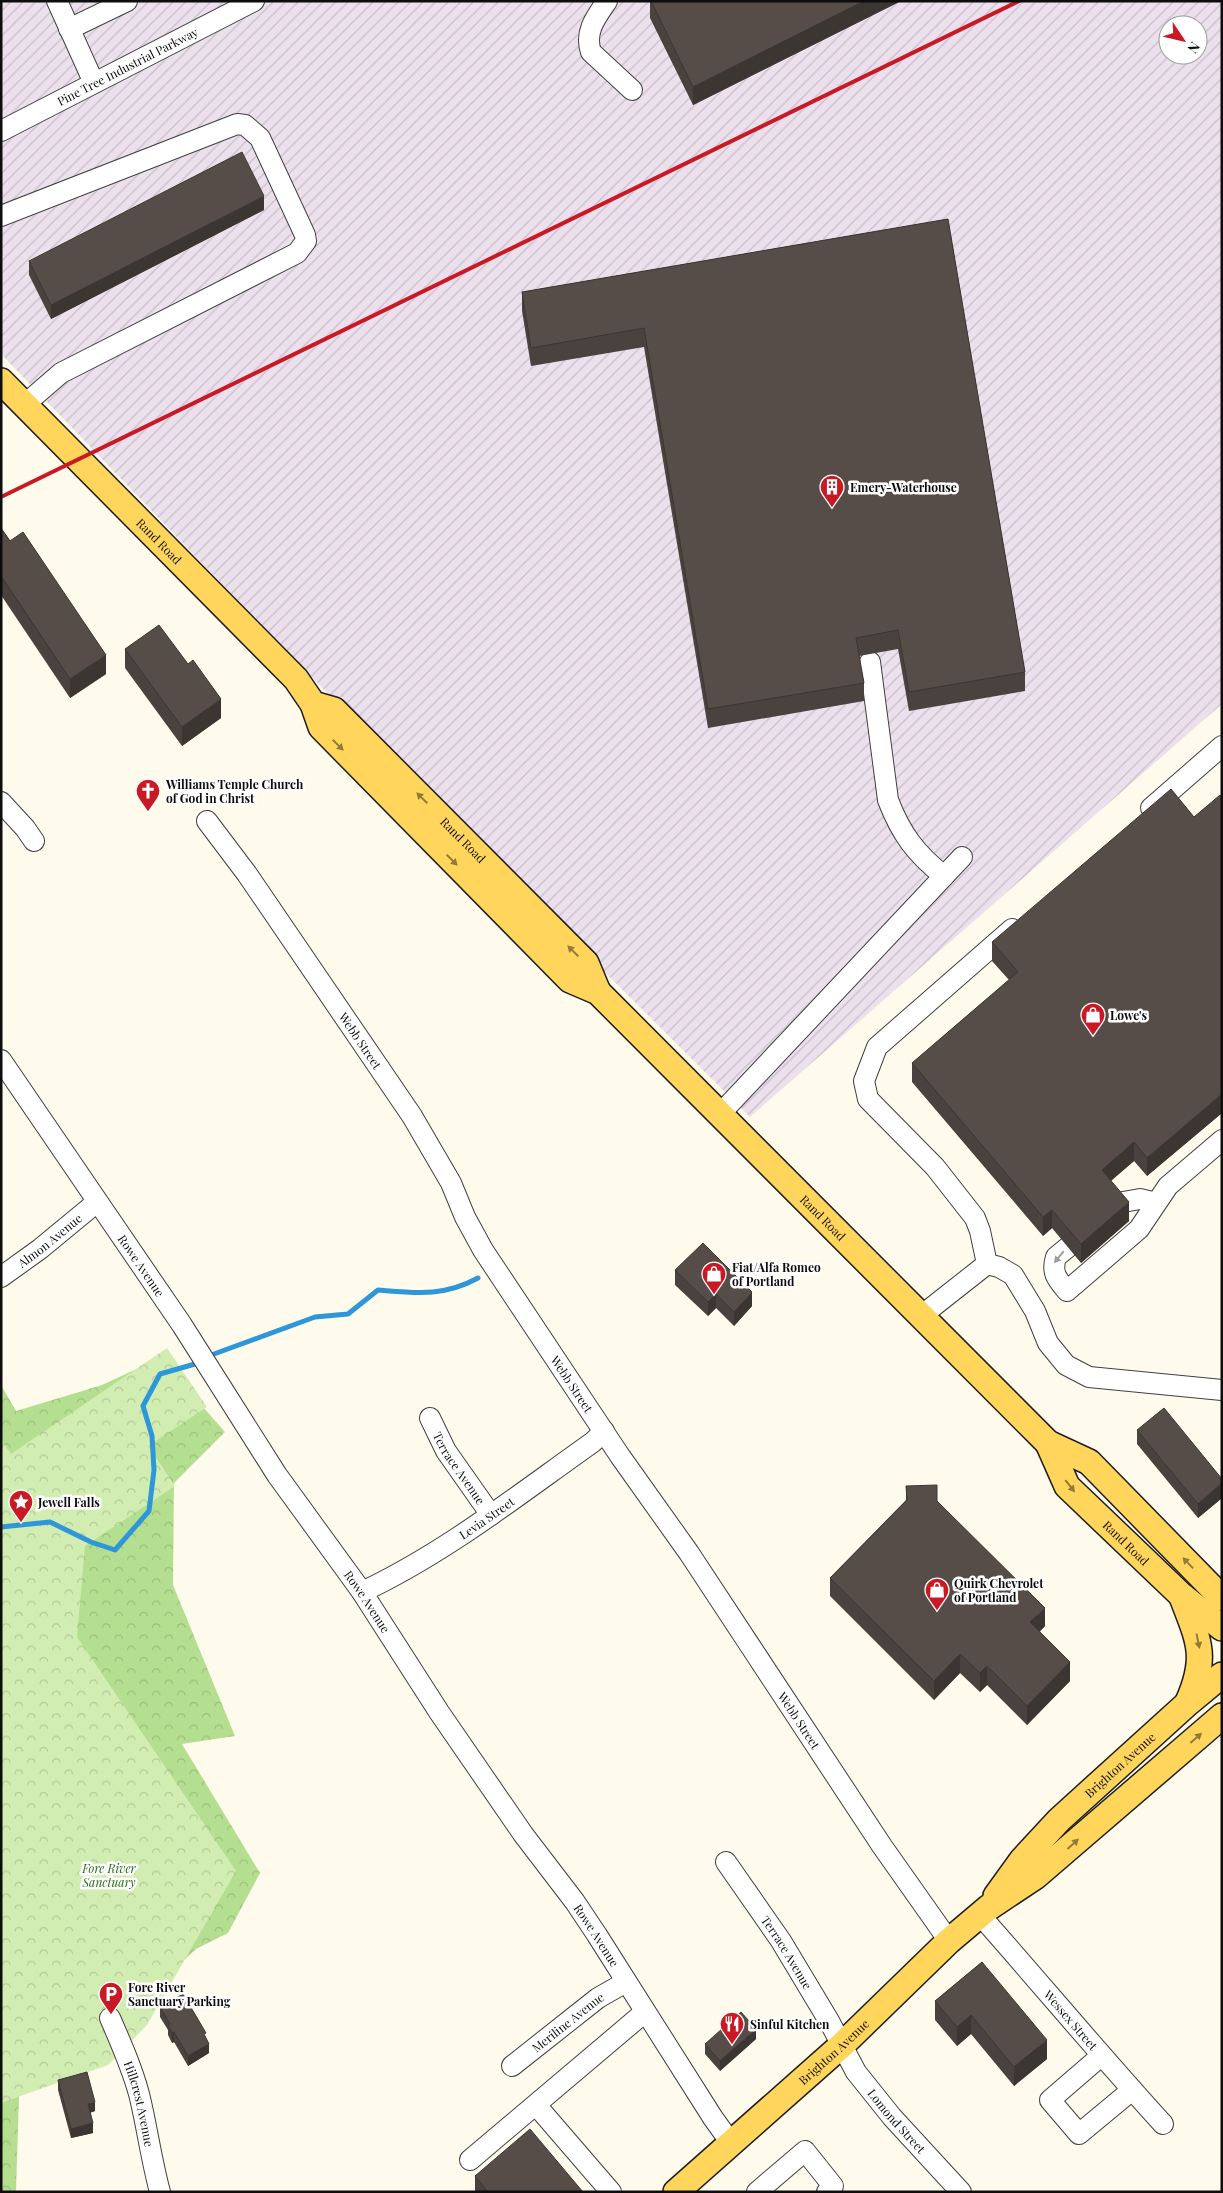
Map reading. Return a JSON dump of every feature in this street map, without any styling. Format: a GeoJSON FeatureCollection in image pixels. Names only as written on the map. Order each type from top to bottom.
{"type":"FeatureCollection","features":[{"type":"Feature","properties":{"kind":"main road","name":"Rand Road"},"geometry":{"type":"LineString","coordinates":[[1,381],[296,679],[313,704],[334,710],[586,963],[598,992],[1048,1443],[1089,1462],[1222,1598]]}},
{"type":"Feature","properties":{"kind":"main road","name":"Rand Road"},"geometry":{"type":"LineString","coordinates":[[1048,1443],[1067,1486],[1181,1595],[1222,1628]]}},
{"type":"Feature","properties":{"kind":"main road"},"geometry":{"type":"LineString","coordinates":[[1181,1595],[1198,1637],[1201,1663],[1197,1683],[1188,1703]]}},
{"type":"Feature","properties":{"kind":"main road","name":"Brighton Avenue"},"geometry":{"type":"LineString","coordinates":[[984,1911],[1022,1860],[1059,1820],[1188,1703],[1222,1675]]}},
{"type":"Feature","properties":{"kind":"main road","name":"Brighton Avenue"},"geometry":{"type":"LineString","coordinates":[[689,2188],[731,2143],[842,2045],[949,1941],[984,1911],[1036,1876],[1222,1716]]}},
{"type":"Feature","properties":{"kind":"street"},"geometry":{"type":"LineString","coordinates":[[57,1],[94,83]]}},
{"type":"Feature","properties":{"kind":"street"},"geometry":{"type":"LineString","coordinates":[[69,29],[127,1]]}},
{"type":"Feature","properties":{"kind":"street"},"geometry":{"type":"LineString","coordinates":[[607,1],[591,25],[589,44],[591,52],[632,90]]}},
{"type":"Feature","properties":{"kind":"street","name":"Pine Tree Industrial Parkway"},"geometry":{"type":"LineString","coordinates":[[1,131],[242,4]]}},
{"type":"Feature","properties":{"kind":"street"},"geometry":{"type":"LineString","coordinates":[[1,216],[237,124],[245,125],[260,138],[306,234],[306,242],[297,253],[61,373],[24,405]]}},
{"type":"Feature","properties":{"kind":"street"},"geometry":{"type":"LineString","coordinates":[[870,662],[888,800],[896,821],[907,840],[923,860],[944,876]]}},
{"type":"Feature","properties":{"kind":"street"},"geometry":{"type":"LineString","coordinates":[[1139,818],[1222,746]]}},
{"type":"Feature","properties":{"kind":"street"},"geometry":{"type":"LineString","coordinates":[[1,802],[25,828],[34,841]]}},
{"type":"Feature","properties":{"kind":"street","name":"Webb Street"},"geometry":{"type":"LineString","coordinates":[[207,821],[247,874],[412,1116],[451,1183],[465,1217],[483,1250],[604,1431],[689,1553],[882,1846],[949,1941]]}},
{"type":"Feature","properties":{"kind":"street"},"geometry":{"type":"LineString","coordinates":[[720,1114],[962,857]]}},
{"type":"Feature","properties":{"kind":"street"},"geometry":{"type":"LineString","coordinates":[[987,1264],[980,1231],[975,1218],[935,1167],[868,1099],[864,1081],[877,1047],[1027,916]]}},
{"type":"Feature","properties":{"kind":"street","name":"Rowe Avenue"},"geometry":{"type":"LineString","coordinates":[[1,1060],[182,1325],[277,1474],[362,1592],[439,1712],[523,1834],[575,1902],[713,2118],[731,2143]]}},
{"type":"Feature","properties":{"kind":"street"},"geometry":{"type":"LineString","coordinates":[[1156,1203],[1140,1198],[1124,1202],[1056,1257],[1053,1267],[1056,1278],[1067,1291],[1139,1228],[1168,1186],[1222,1140]]}},
{"type":"Feature","properties":{"kind":"street","name":"Almon Avenue"},"geometry":{"type":"LineString","coordinates":[[1,1277],[40,1249],[97,1202]]}},
{"type":"Feature","properties":{"kind":"street"},"geometry":{"type":"LineString","coordinates":[[921,1316],[987,1264]]}},
{"type":"Feature","properties":{"kind":"street"},"geometry":{"type":"LineString","coordinates":[[987,1264],[999,1267],[1013,1275],[1035,1311],[1048,1343],[1066,1365],[1089,1377],[1222,1390]]}},
{"type":"Feature","properties":{"kind":"street","name":"Terrace Avenue"},"geometry":{"type":"LineString","coordinates":[[430,1418],[446,1451],[491,1515]]}},
{"type":"Feature","properties":{"kind":"street","name":"Levia Street"},"geometry":{"type":"LineString","coordinates":[[362,1592],[395,1576],[460,1536],[593,1442],[604,1431]]}},
{"type":"Feature","properties":{"kind":"street","name":"Terrace Avenue"},"geometry":{"type":"LineString","coordinates":[[726,1862],[781,1940],[842,2045]]}},
{"type":"Feature","properties":{"kind":"street","name":"Wessex Street"},"geometry":{"type":"LineString","coordinates":[[984,1911],[1101,2056],[1162,2124]]}},
{"type":"Feature","properties":{"kind":"street","name":"Meriline Avenue"},"geometry":{"type":"LineString","coordinates":[[512,2066],[598,1998],[626,1982]]}},
{"type":"Feature","properties":{"kind":"street"},"geometry":{"type":"LineString","coordinates":[[470,2160],[646,2012]]}},
{"type":"Feature","properties":{"kind":"street","name":"Hillcrest Avenue"},"geometry":{"type":"LineString","coordinates":[[110,2018],[129,2061],[139,2095],[160,2192]]}},
{"type":"Feature","properties":{"kind":"street","name":"Lomond Street"},"geometry":{"type":"LineString","coordinates":[[842,2045],[856,2072],[892,2117],[961,2192]]}},
{"type":"Feature","properties":{"kind":"street"},"geometry":{"type":"LineString","coordinates":[[1101,2056],[1050,2100],[1079,2134],[1132,2090]]}},
{"type":"Feature","properties":{"kind":"street"},"geometry":{"type":"LineString","coordinates":[[536,2105],[611,2192]]}},
{"type":"Feature","properties":{"kind":"street"},"geometry":{"type":"LineString","coordinates":[[757,2192],[805,2151],[833,2186],[827,2192]]}},
{"type":"Feature","properties":{"kind":"shaded area"},"geometry":{"type":"Polygon","coordinates":[[[1,1],[1222,1],[1222,704],[750,1117],[377,745],[1,354],[1,1]]]}},
{"type":"Feature","properties":{"kind":"green space","name":"Fore River Sanctuary"},"geometry":{"type":"Polygon","coordinates":[[[167,1348],[207,1407],[148,1446],[175,1486],[85,1546],[77,1637],[236,1871],[147,2025],[108,2065],[1,2103],[1,1440],[11,1454],[167,1348]]]}},
{"type":"Feature","properties":{"kind":"green space","name":"Fore River Sanctuary"},"geometry":{"type":"Polygon","coordinates":[[[160,1358],[225,1432],[174,1483],[173,1585],[235,1736],[182,1744],[260,1873],[228,1933],[196,1949],[162,1981],[20,2066],[16,2192],[1,2192],[1,1385],[16,1411],[102,1385],[160,1358]]]}},
{"type":"Feature","properties":{"kind":"building"},"geometry":{"type":"Polygon","coordinates":[[[651,1],[864,1],[693,87],[651,1]]]}},
{"type":"Feature","properties":{"kind":"building"},"geometry":{"type":"Polygon","coordinates":[[[242,152],[264,196],[51,305],[29,261],[242,152]]]}},
{"type":"Feature","properties":{"kind":"building","name":"Emery-Waterhouse"},"geometry":{"type":"Polygon","coordinates":[[[948,219],[1025,672],[909,692],[898,630],[856,638],[864,683],[708,709],[644,328],[531,348],[522,292],[948,219]]]}},
{"type":"Feature","properties":{"kind":"building"},"geometry":{"type":"Polygon","coordinates":[[[1,528],[10,541],[23,532],[106,655],[70,679],[1,576],[1,528]]]}},
{"type":"Feature","properties":{"kind":"building"},"geometry":{"type":"Polygon","coordinates":[[[159,625],[188,664],[193,660],[221,699],[182,727],[125,649],[159,625]]]}},
{"type":"Feature","properties":{"kind":"building","name":"Lowe's"},"geometry":{"type":"Polygon","coordinates":[[[1171,789],[1194,817],[1220,795],[1222,798],[1222,1094],[1147,1158],[1134,1142],[1102,1170],[1129,1202],[1081,1244],[1052,1210],[1043,1217],[912,1063],[1018,972],[992,942],[1171,789]]]}},
{"type":"Feature","properties":{"kind":"building"},"geometry":{"type":"Polygon","coordinates":[[[703,1243],[752,1292],[734,1312],[716,1294],[708,1302],[675,1270],[703,1243]]]}},
{"type":"Feature","properties":{"kind":"building"},"geometry":{"type":"Polygon","coordinates":[[[1164,1408],[1222,1479],[1222,1483],[1198,1504],[1137,1430],[1164,1408]]]}},
{"type":"Feature","properties":{"kind":"building","name":"Quirk Chevrolet of Portland"},"geometry":{"type":"Polygon","coordinates":[[[937,1485],[937,1501],[1045,1608],[1030,1622],[1070,1662],[1027,1706],[987,1666],[980,1673],[960,1654],[934,1681],[830,1578],[907,1500],[906,1486],[937,1485]]]}},
{"type":"Feature","properties":{"kind":"building"},"geometry":{"type":"Polygon","coordinates":[[[982,1962],[1047,2040],[1014,2067],[971,2015],[957,2027],[935,2001],[982,1962]]]}},
{"type":"Feature","properties":{"kind":"building"},"geometry":{"type":"Polygon","coordinates":[[[183,1994],[206,2033],[204,2034],[209,2044],[188,2056],[174,2032],[172,2033],[168,2025],[170,2024],[160,2007],[183,1994]]]}},
{"type":"Feature","properties":{"kind":"building"},"geometry":{"type":"Polygon","coordinates":[[[741,2012],[756,2029],[720,2061],[705,2044],[741,2012]]]}},
{"type":"Feature","properties":{"kind":"building"},"geometry":{"type":"Polygon","coordinates":[[[87,2072],[95,2102],[88,2104],[93,2123],[71,2129],[58,2080],[87,2072]]]}},
{"type":"Feature","properties":{"kind":"building"},"geometry":{"type":"Polygon","coordinates":[[[530,2129],[583,2192],[488,2192],[475,2176],[530,2129]]]}},
{"type":"Feature","properties":{"kind":"waterway"},"geometry":{"type":"LineString","coordinates":[[214,1354],[315,1317],[348,1314],[378,1290],[417,1293],[441,1291],[478,1278]]}},
{"type":"Feature","properties":{"kind":"waterway"},"geometry":{"type":"LineString","coordinates":[[1,1527],[50,1522],[91,1542],[115,1550],[149,1511],[154,1470],[152,1436],[143,1406],[160,1374],[195,1364]]}},
{"type":"Feature","properties":{"kind":"railway"},"geometry":{"type":"LineString","coordinates":[[1,497],[1019,1]]}},
{"type":"Feature","properties":{"kind":"place","name":"Emery-Waterhouse"},"geometry":{"type":"Point","coordinates":[832,508]}},
{"type":"Feature","properties":{"kind":"place","name":"Williams Temple Church of God in Christ"},"geometry":{"type":"Point","coordinates":[148,812]}},
{"type":"Feature","properties":{"kind":"place","name":"Lowe's"},"geometry":{"type":"Point","coordinates":[1093,1036]}},
{"type":"Feature","properties":{"kind":"place","name":"Fiat/Alfa Romeo of Portland"},"geometry":{"type":"Point","coordinates":[714,1295]}},
{"type":"Feature","properties":{"kind":"place","name":"Jewell Falls"},"geometry":{"type":"Point","coordinates":[21,1523]}},
{"type":"Feature","properties":{"kind":"place","name":"Quirk Chevrolet of Portland"},"geometry":{"type":"Point","coordinates":[937,1611]}},
{"type":"Feature","properties":{"kind":"place","name":"Fore River Sanctuary Parking"},"geometry":{"type":"Point","coordinates":[111,2015]}},
{"type":"Feature","properties":{"kind":"place","name":"Sinful Kitchen"},"geometry":{"type":"Point","coordinates":[732,2045]}}]}
